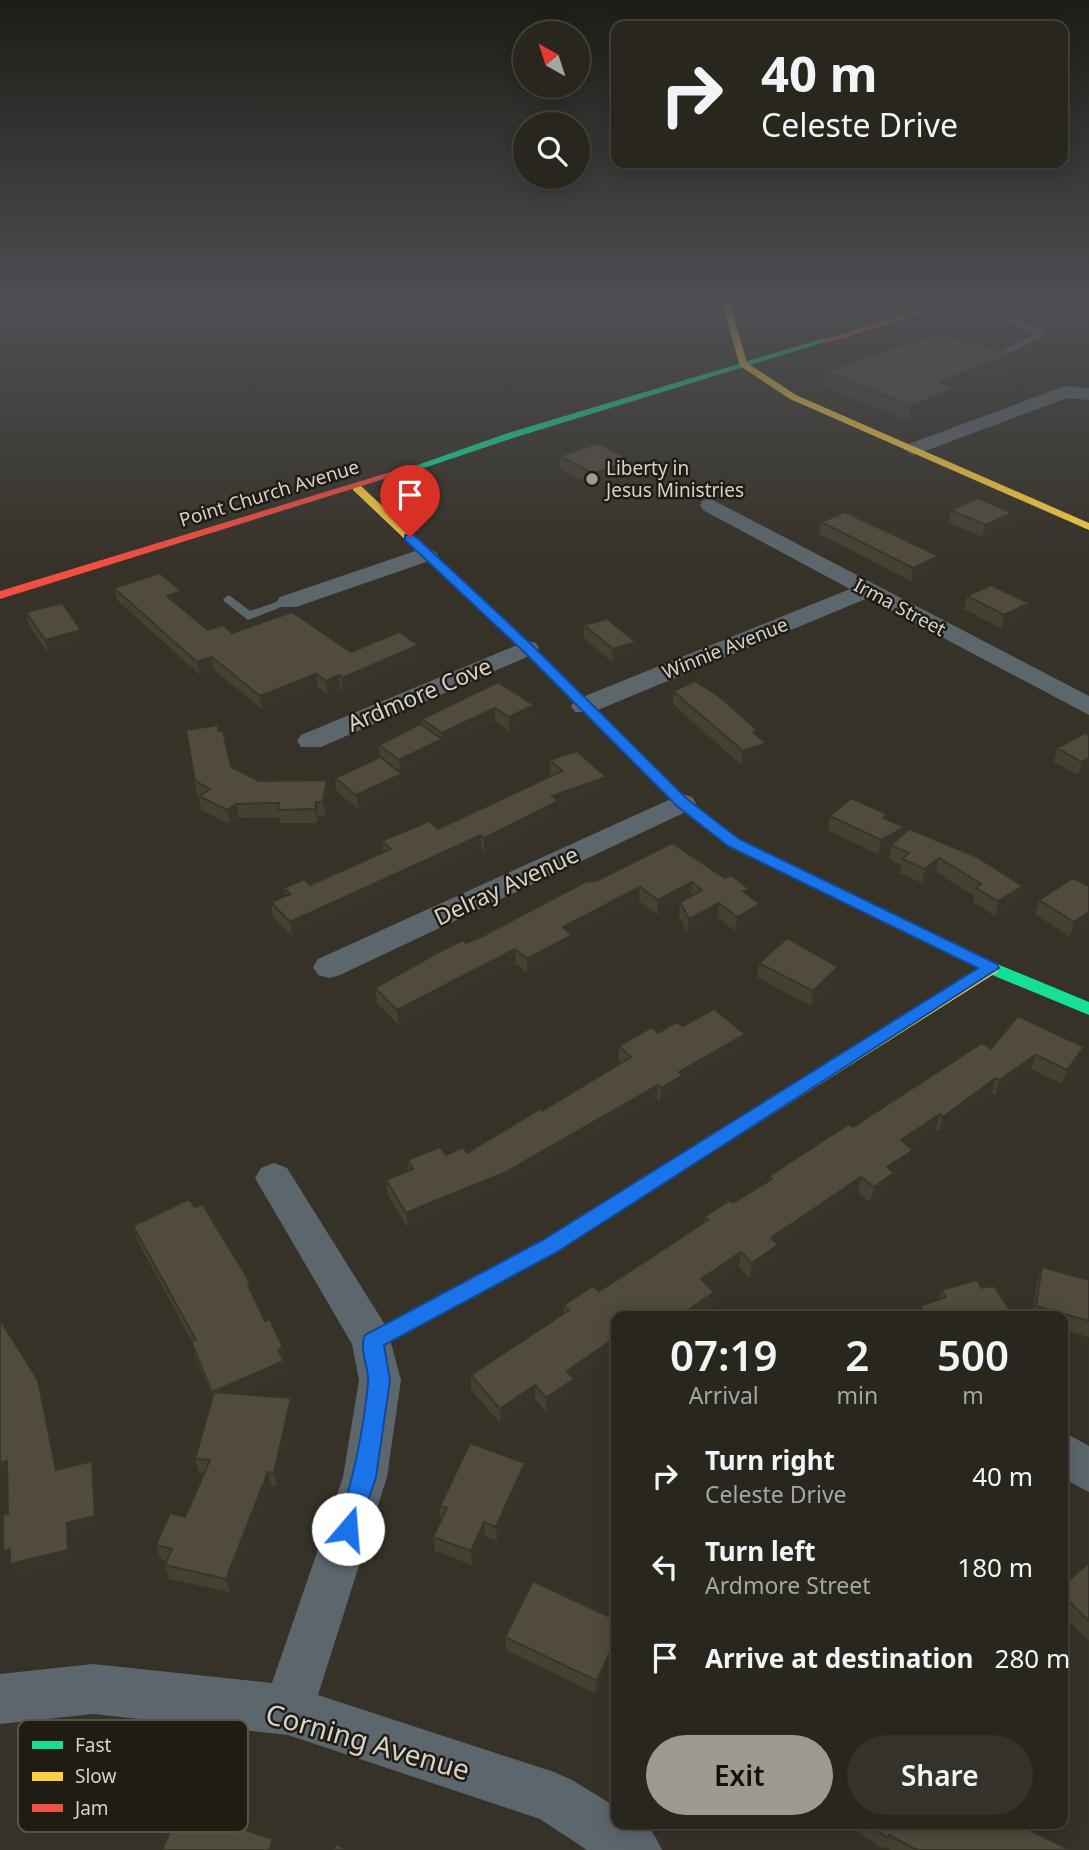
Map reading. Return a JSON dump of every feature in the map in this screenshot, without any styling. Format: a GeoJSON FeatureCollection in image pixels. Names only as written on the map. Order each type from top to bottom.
{"type":"FeatureCollection","features":[{"type":"Feature","properties":{"kind":"street","name":"Point Church Avenue"},"geometry":{"type":"LineString","coordinates":[[0,595],[357,488],[509,436],[661,389]]}},
{"type":"Feature","properties":{"kind":"street"},"geometry":{"type":"LineString","coordinates":[[781,389],[793,397],[1089,527]]}},
{"type":"Feature","properties":{"kind":"street"},"geometry":{"type":"LineString","coordinates":[[913,449],[1065,392],[1089,394]]}},
{"type":"Feature","properties":{"kind":"street"},"geometry":{"type":"LineString","coordinates":[[357,488],[527,648],[682,803],[734,842],[991,968],[1089,1009]]}},
{"type":"Feature","properties":{"kind":"street","name":"Irma Street"},"geometry":{"type":"LineString","coordinates":[[711,505],[1089,707]]}},
{"type":"Feature","properties":{"kind":"street"},"geometry":{"type":"LineString","coordinates":[[288,602],[427,554]]}},
{"type":"Feature","properties":{"kind":"street","name":"Winnie Avenue"},"geometry":{"type":"LineString","coordinates":[[584,706],[867,590]]}},
{"type":"Feature","properties":{"kind":"street","name":"Ardmore Cove"},"geometry":{"type":"LineString","coordinates":[[311,741],[527,648]]}},
{"type":"Feature","properties":{"kind":"street","name":"Delray Avenue"},"geometry":{"type":"LineString","coordinates":[[329,967],[682,803]]}},
{"type":"Feature","properties":{"kind":"street"},"geometry":{"type":"LineString","coordinates":[[372,1341],[550,1246],[991,968]]}},
{"type":"Feature","properties":{"kind":"street"},"geometry":{"type":"LineString","coordinates":[[274,1178],[372,1341],[380,1380],[365,1477],[288,1710]]}},
{"type":"Feature","properties":{"kind":"street"},"geometry":{"type":"LineString","coordinates":[[1068,1456],[1089,1472]]}},
{"type":"Feature","properties":{"kind":"street","name":"Corning Avenue"},"geometry":{"type":"LineString","coordinates":[[0,1699],[93,1689],[288,1710],[554,1798],[635,1850]]}},
{"type":"Feature","properties":{"kind":"lane"},"geometry":{"type":"LineString","coordinates":[[229,599],[248,616],[288,602]]}},
{"type":"Feature","properties":{"kind":"building"},"geometry":{"type":"Polygon","coordinates":[[[870,389],[953,389],[911,406],[870,389]]]}},
{"type":"Feature","properties":{"kind":"building"},"geometry":{"type":"Polygon","coordinates":[[[598,443],[631,460],[593,474],[560,456],[598,443]]]}},
{"type":"Feature","properties":{"kind":"building"},"geometry":{"type":"Polygon","coordinates":[[[978,498],[1012,513],[985,525],[951,510],[978,498]]]}},
{"type":"Feature","properties":{"kind":"building"},"geometry":{"type":"Polygon","coordinates":[[[845,512],[939,556],[913,568],[821,522],[845,512]]]}},
{"type":"Feature","properties":{"kind":"building"},"geometry":{"type":"Polygon","coordinates":[[[160,573],[181,591],[167,596],[208,630],[223,625],[232,633],[292,612],[351,652],[399,632],[419,645],[342,678],[339,675],[326,681],[316,674],[260,696],[212,657],[197,662],[114,588],[160,573]]]}},
{"type":"Feature","properties":{"kind":"building"},"geometry":{"type":"Polygon","coordinates":[[[991,585],[1029,603],[1004,615],[967,596],[991,585]]]}},
{"type":"Feature","properties":{"kind":"building"},"geometry":{"type":"Polygon","coordinates":[[[62,603],[81,630],[45,640],[26,612],[62,603]]]}},
{"type":"Feature","properties":{"kind":"building"},"geometry":{"type":"Polygon","coordinates":[[[607,619],[636,642],[613,649],[584,625],[607,619]]]}},
{"type":"Feature","properties":{"kind":"building"},"geometry":{"type":"Polygon","coordinates":[[[695,681],[720,697],[758,731],[753,732],[766,743],[743,751],[673,691],[695,681]]]}},
{"type":"Feature","properties":{"kind":"building"},"geometry":{"type":"Polygon","coordinates":[[[498,682],[534,705],[509,717],[495,708],[442,733],[422,719],[498,682]]]}},
{"type":"Feature","properties":{"kind":"building"},"geometry":{"type":"Polygon","coordinates":[[[420,724],[442,739],[399,760],[379,745],[420,724]]]}},
{"type":"Feature","properties":{"kind":"building"},"geometry":{"type":"Polygon","coordinates":[[[218,725],[219,731],[223,731],[231,767],[259,781],[327,780],[323,802],[316,802],[315,809],[278,810],[279,803],[236,804],[227,810],[199,796],[210,789],[195,781],[186,730],[218,725]]]}},
{"type":"Feature","properties":{"kind":"building"},"geometry":{"type":"Polygon","coordinates":[[[1085,733],[1089,735],[1089,758],[1082,762],[1057,748],[1085,733]]]}},
{"type":"Feature","properties":{"kind":"building"},"geometry":{"type":"Polygon","coordinates":[[[577,751],[606,777],[552,796],[558,800],[484,838],[481,835],[290,922],[271,902],[290,894],[284,888],[304,879],[310,885],[391,849],[382,841],[429,821],[438,829],[562,771],[550,760],[577,751]]]}},
{"type":"Feature","properties":{"kind":"building"},"geometry":{"type":"Polygon","coordinates":[[[380,757],[402,774],[356,795],[335,778],[380,757]]]}},
{"type":"Feature","properties":{"kind":"building"},"geometry":{"type":"Polygon","coordinates":[[[851,798],[887,814],[883,818],[905,827],[881,840],[830,816],[851,798]]]}},
{"type":"Feature","properties":{"kind":"building"},"geometry":{"type":"Polygon","coordinates":[[[909,829],[975,856],[1023,886],[998,901],[976,888],[981,884],[939,858],[925,869],[902,859],[909,853],[891,845],[909,829]]]}},
{"type":"Feature","properties":{"kind":"building"},"geometry":{"type":"Polygon","coordinates":[[[672,843],[725,878],[731,875],[749,889],[743,891],[760,904],[737,917],[719,903],[689,919],[680,902],[702,890],[692,882],[658,900],[640,887],[563,927],[572,935],[527,959],[515,949],[397,1010],[375,988],[463,940],[466,943],[481,937],[585,882],[598,880],[672,843]]]}},
{"type":"Feature","properties":{"kind":"building"},"geometry":{"type":"Polygon","coordinates":[[[1073,878],[1089,886],[1089,912],[1074,922],[1039,900],[1073,878]]]}},
{"type":"Feature","properties":{"kind":"building"},"geometry":{"type":"Polygon","coordinates":[[[787,938],[838,967],[813,991],[759,963],[787,938]]]}},
{"type":"Feature","properties":{"kind":"building"},"geometry":{"type":"Polygon","coordinates":[[[714,1009],[745,1034],[679,1072],[683,1075],[661,1088],[658,1085],[506,1172],[406,1213],[386,1180],[413,1169],[408,1160],[440,1147],[446,1155],[463,1147],[467,1153],[631,1057],[619,1046],[652,1027],[658,1033],[677,1022],[683,1026],[714,1009]]]}},
{"type":"Feature","properties":{"kind":"building"},"geometry":{"type":"Polygon","coordinates":[[[1018,1016],[1084,1047],[1067,1070],[1036,1055],[999,1080],[996,1078],[943,1117],[940,1114],[901,1140],[913,1150],[887,1167],[894,1173],[874,1187],[861,1177],[771,1238],[778,1245],[752,1263],[741,1252],[701,1279],[714,1292],[687,1311],[611,1311],[611,1340],[567,1371],[574,1379],[546,1398],[535,1385],[500,1409],[471,1375],[569,1310],[564,1305],[593,1286],[599,1291],[609,1285],[708,1220],[704,1217],[730,1200],[733,1203],[772,1179],[769,1176],[849,1124],[853,1127],[982,1043],[991,1049],[1018,1016]]]}},
{"type":"Feature","properties":{"kind":"building"},"geometry":{"type":"Polygon","coordinates":[[[189,1199],[195,1207],[203,1205],[251,1284],[248,1285],[265,1321],[270,1319],[283,1348],[278,1350],[284,1361],[212,1392],[191,1341],[196,1340],[133,1226],[189,1199]]]}},
{"type":"Feature","properties":{"kind":"building"},"geometry":{"type":"Polygon","coordinates":[[[1042,1267],[1089,1280],[1089,1321],[1068,1315],[1068,1311],[1054,1311],[1036,1306],[1042,1267]]]}},
{"type":"Feature","properties":{"kind":"building"},"geometry":{"type":"Polygon","coordinates":[[[977,1280],[982,1288],[994,1286],[1011,1311],[923,1311],[920,1306],[946,1297],[941,1290],[977,1280]]]}},
{"type":"Feature","properties":{"kind":"building"},"geometry":{"type":"Polygon","coordinates":[[[0,1320],[38,1380],[56,1470],[92,1461],[95,1516],[67,1523],[68,1550],[10,1564],[10,1549],[3,1551],[3,1515],[8,1514],[7,1461],[0,1463],[0,1320]]]}},
{"type":"Feature","properties":{"kind":"building"},"geometry":{"type":"Polygon","coordinates":[[[214,1392],[291,1398],[274,1473],[268,1472],[226,1579],[165,1565],[172,1549],[156,1545],[170,1513],[185,1517],[210,1460],[195,1459],[214,1392]]]}},
{"type":"Feature","properties":{"kind":"building"},"geometry":{"type":"Polygon","coordinates":[[[470,1443],[525,1463],[496,1527],[484,1522],[471,1551],[433,1537],[447,1508],[440,1506],[470,1443]]]}},
{"type":"Feature","properties":{"kind":"building"},"geometry":{"type":"Polygon","coordinates":[[[1089,1563],[1089,1621],[1068,1601],[1068,1581],[1089,1563]]]}},
{"type":"Feature","properties":{"kind":"building"},"geometry":{"type":"Polygon","coordinates":[[[533,1581],[611,1618],[611,1650],[597,1681],[505,1637],[533,1581]]]}},
{"type":"Feature","properties":{"kind":"building"},"geometry":{"type":"Polygon","coordinates":[[[874,1829],[1029,1829],[1070,1850],[917,1850],[889,1835],[888,1838],[874,1829]]]}},
{"type":"Feature","properties":{"kind":"building"},"geometry":{"type":"Polygon","coordinates":[[[248,1831],[273,1839],[269,1850],[162,1850],[170,1832],[248,1831]]]}},
{"type":"Feature","properties":{"kind":"building"},"geometry":{"type":"Polygon","coordinates":[[[336,1844],[347,1850],[333,1850],[336,1844]]]}},
{"type":"Feature","properties":{"kind":"traffic: fast"},"geometry":{"type":"LineString","coordinates":[[414,468],[664,389]]}},
{"type":"Feature","properties":{"kind":"traffic: fast"},"geometry":{"type":"LineString","coordinates":[[644,765],[682,803],[734,842],[991,968],[1089,1009]]}},
{"type":"Feature","properties":{"kind":"traffic: slow"},"geometry":{"type":"LineString","coordinates":[[781,389],[793,397],[1089,527]]}},
{"type":"Feature","properties":{"kind":"traffic: slow"},"geometry":{"type":"LineString","coordinates":[[357,488],[527,648],[644,765]]}},
{"type":"Feature","properties":{"kind":"traffic: slow"},"geometry":{"type":"LineString","coordinates":[[734,1130],[991,968]]}},
{"type":"Feature","properties":{"kind":"traffic: jam"},"geometry":{"type":"LineString","coordinates":[[0,595],[414,468]]}},
{"type":"Feature","properties":{"kind":"traffic: jam"},"geometry":{"type":"LineString","coordinates":[[372,1341],[550,1246],[734,1130]]}},
{"type":"Feature","properties":{"kind":"place","name":"Liberty in Jesus Ministries"},"geometry":{"type":"Point","coordinates":[592,479]}},
{"type":"Feature","properties":{"kind":"route"},"geometry":{"type":"LineString","coordinates":[[348,1529],[365,1477],[380,1380],[372,1341],[550,1246],[991,968],[734,842],[682,803],[527,648],[410,537]]}}]}
